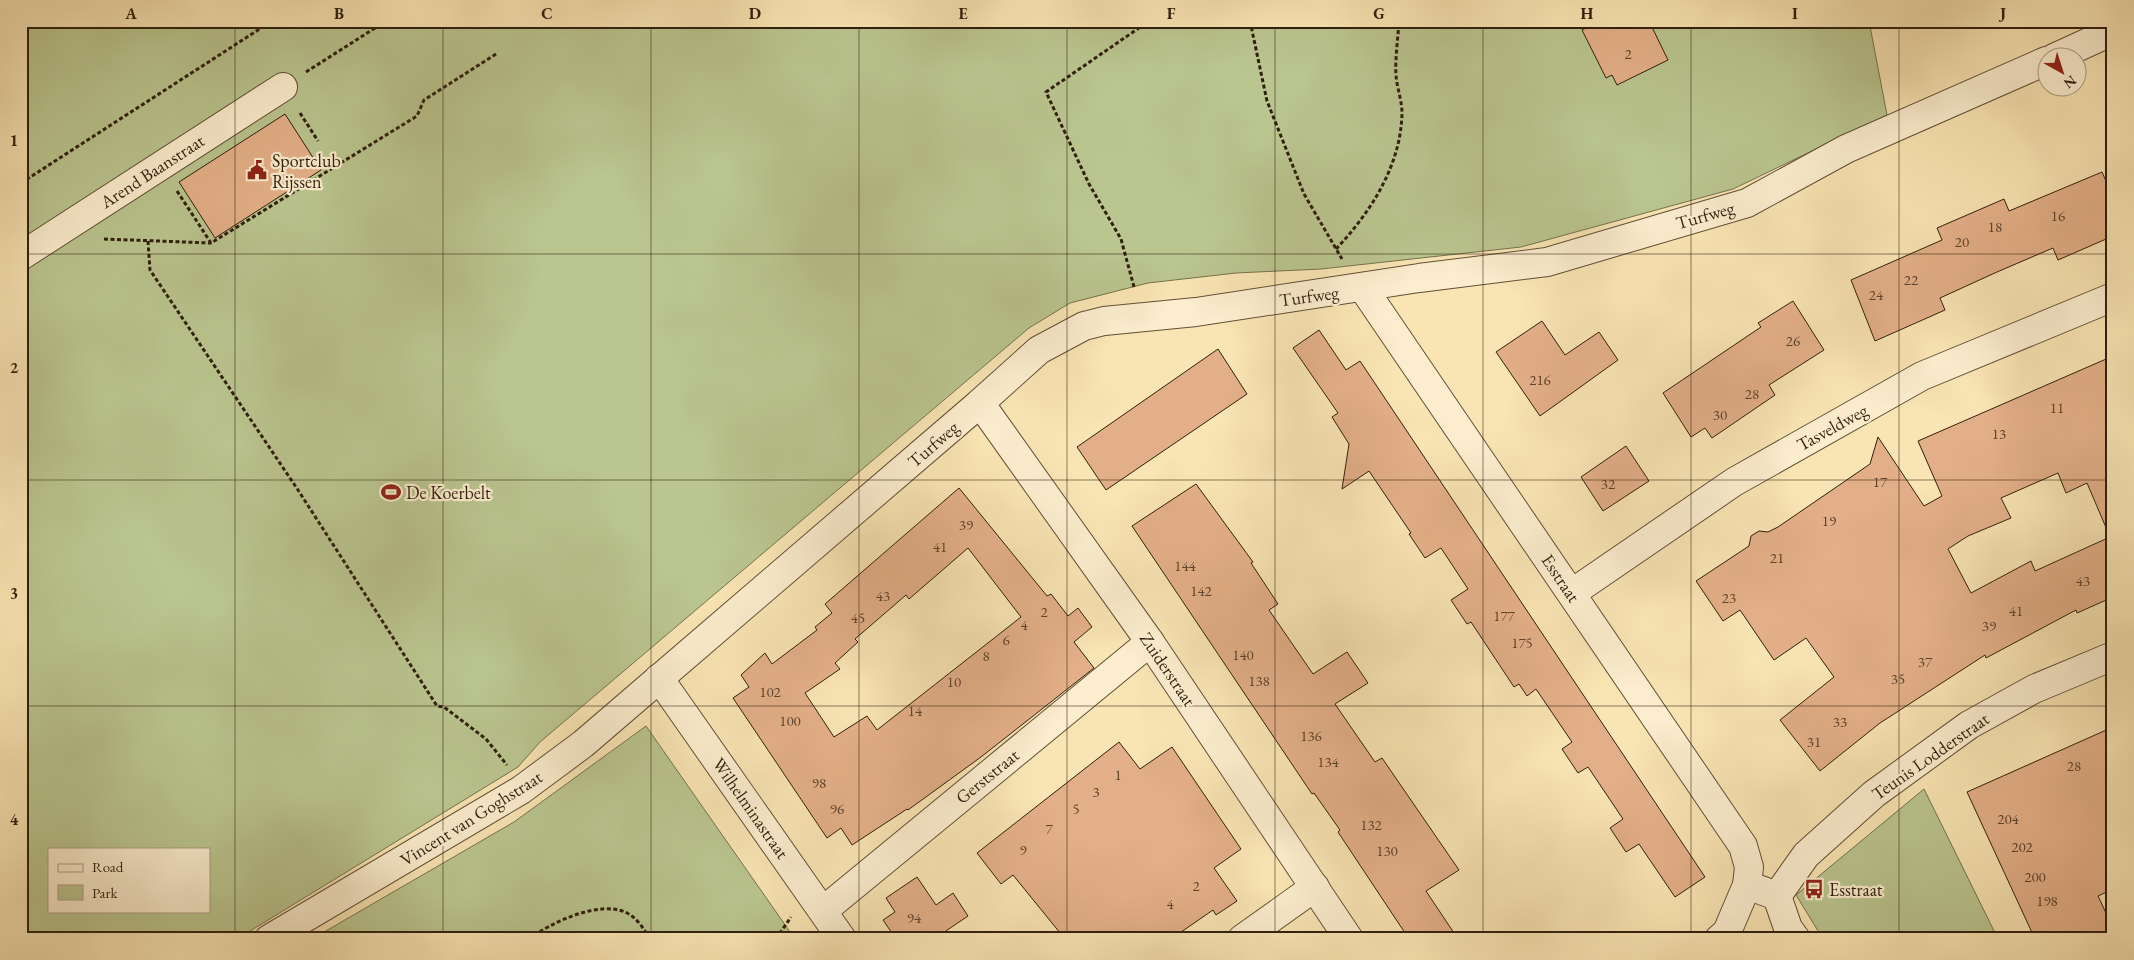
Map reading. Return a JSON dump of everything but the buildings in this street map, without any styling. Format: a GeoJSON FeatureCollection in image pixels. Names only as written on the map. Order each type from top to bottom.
{"type":"FeatureCollection","features":[{"type":"Feature","properties":{"kind":"street"},"geometry":{"type":"LineString","coordinates":[[2076,48],[2113,31]]}},
{"type":"Feature","properties":{"kind":"street","name":"Turfweg"},"geometry":{"type":"LineString","coordinates":[[659,678],[980,404],[1039,350],[1084,326],[1104,321],[1196,312],[1419,278],[1547,262],[1746,203],[1846,150],[2036,65]]}},
{"type":"Feature","properties":{"kind":"street","name":"Arend Baanstraat"},"geometry":{"type":"LineString","coordinates":[[21,256],[283,87]]}},
{"type":"Feature","properties":{"kind":"street","name":"Esstraat"},"geometry":{"type":"LineString","coordinates":[[1363,288],[1743,846],[1749,867],[1747,885]]}},
{"type":"Feature","properties":{"kind":"street","name":"Tasveldweg"},"geometry":{"type":"LineString","coordinates":[[1572,593],[1734,482],[1922,376],[2113,298]]}},
{"type":"Feature","properties":{"kind":"street","name":"Zuiderstraat"},"geometry":{"type":"LineString","coordinates":[[980,404],[1150,642],[1349,939]]}},
{"type":"Feature","properties":{"kind":"street","name":"Gerststraat"},"geometry":{"type":"LineString","coordinates":[[824,910],[1150,642]]}},
{"type":"Feature","properties":{"kind":"street","name":"Teunis Lodderstraat"},"geometry":{"type":"LineString","coordinates":[[1777,896],[1806,855],[1874,794],[1969,725],[2034,689],[2113,656]]}},
{"type":"Feature","properties":{"kind":"street","name":"Vincent van Goghstraat"},"geometry":{"type":"LineString","coordinates":[[270,939],[521,790],[583,744],[659,678]]}},
{"type":"Feature","properties":{"kind":"street","name":"Wilhelminastraat"},"geometry":{"type":"LineString","coordinates":[[659,678],[824,910],[842,939]]}},
{"type":"Feature","properties":{"kind":"street"},"geometry":{"type":"LineString","coordinates":[[1719,939],[1727,932],[1747,885],[1777,896],[1788,928],[1796,939]]}},
{"type":"Feature","properties":{"kind":"street"},"geometry":{"type":"LineString","coordinates":[[1242,939],[1315,887]]}},
{"type":"Feature","properties":{"kind":"path"},"geometry":{"type":"LineString","coordinates":[[21,183],[272,21]]}},
{"type":"Feature","properties":{"kind":"path"},"geometry":{"type":"LineString","coordinates":[[283,87],[386,21]]}},
{"type":"Feature","properties":{"kind":"path"},"geometry":{"type":"LineString","coordinates":[[1142,317],[1121,239],[1089,184],[1046,92],[1149,21]]}},
{"type":"Feature","properties":{"kind":"path"},"geometry":{"type":"LineString","coordinates":[[1250,21],[1267,101],[1304,194],[1336,249],[1376,200],[1390,167],[1399,138],[1402,113],[1396,75],[1399,21]]}},
{"type":"Feature","properties":{"kind":"path"},"geometry":{"type":"LineString","coordinates":[[98,239],[211,243],[417,116],[424,100],[496,54]]}},
{"type":"Feature","properties":{"kind":"path"},"geometry":{"type":"LineString","coordinates":[[160,165],[211,243]]}},
{"type":"Feature","properties":{"kind":"path"},"geometry":{"type":"LineString","coordinates":[[148,241],[150,270],[298,490],[437,706],[444,707],[486,739],[506,763],[521,790]]}},
{"type":"Feature","properties":{"kind":"path"},"geometry":{"type":"LineString","coordinates":[[529,939],[581,912],[605,910],[626,912],[643,928],[650,939]]}},
{"type":"Feature","properties":{"kind":"green space","name":"De Koerbelt"},"geometry":{"type":"Polygon","coordinates":[[[21,21],[1869,21],[1887,115],[1733,189],[1521,247],[1321,269],[1236,273],[1148,283],[1070,303],[1029,328],[540,742],[518,767],[237,939],[21,939],[21,21]]]}},
{"type":"Feature","properties":{"kind":"green space"},"geometry":{"type":"Polygon","coordinates":[[[646,726],[795,939],[312,939],[514,822],[646,726]]]}},
{"type":"Feature","properties":{"kind":"green space"},"geometry":{"type":"Polygon","coordinates":[[[1924,789],[1998,939],[1823,939],[1796,895],[1924,789]]]}},
{"type":"Feature","properties":{"kind":"place","name":"Sportclub Rijssen"},"geometry":{"type":"Point","coordinates":[257,170]}},
{"type":"Feature","properties":{"kind":"place","name":"De Koerbelt"},"geometry":{"type":"Point","coordinates":[391,492]}},
{"type":"Feature","properties":{"kind":"place","name":"Esstraat"},"geometry":{"type":"Point","coordinates":[1814,889]}}]}
